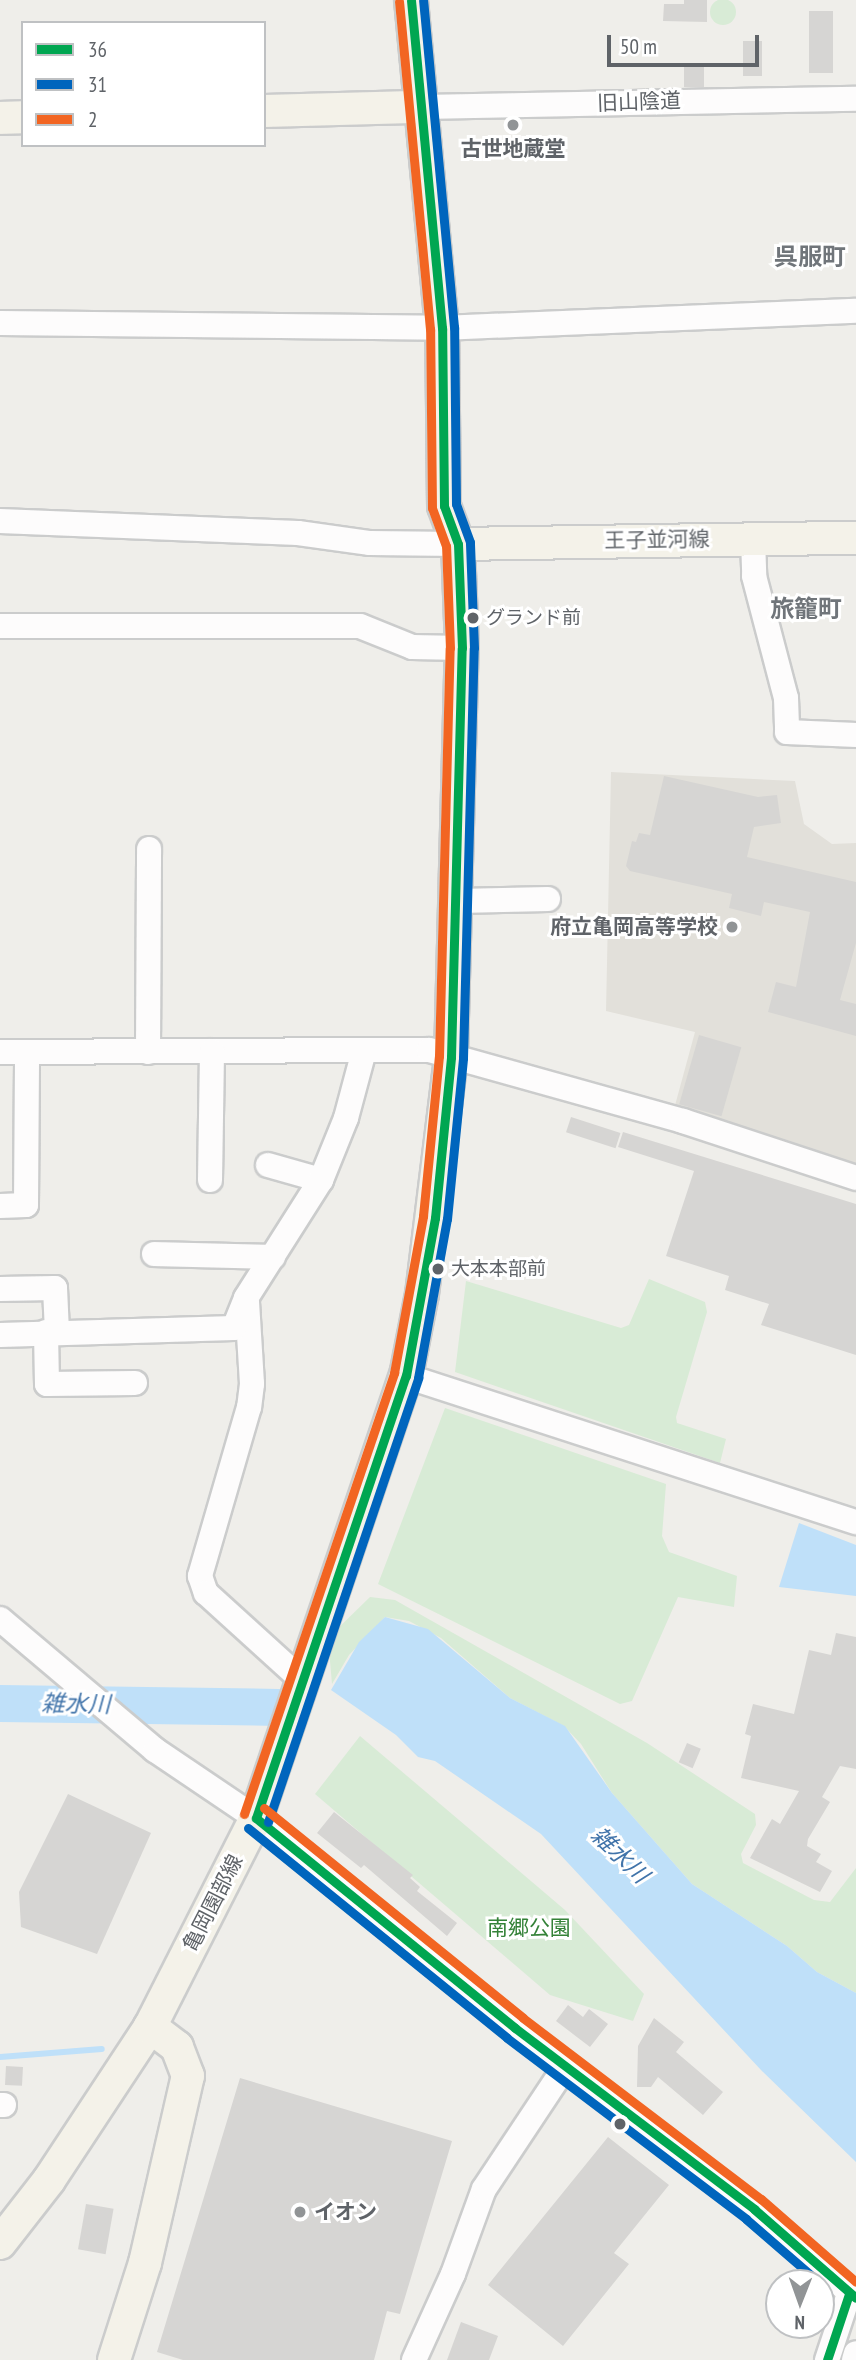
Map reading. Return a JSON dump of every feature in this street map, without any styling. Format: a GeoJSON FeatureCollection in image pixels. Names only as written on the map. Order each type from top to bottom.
{"type":"FeatureCollection","features":[{"type":"Feature","properties":{"kind":"main road","name":"亀岡園部線"},"geometry":{"type":"LineString","coordinates":[[0,2243],[49,2180],[150,2028],[256,1818],[406,1376],[435,1218],[451,1056],[458,901],[462,648],[458,544],[444,506],[442,328],[411,0]]}},
{"type":"Feature","properties":{"kind":"main road"},"geometry":{"type":"LineString","coordinates":[[266,111],[422,107]]}},
{"type":"Feature","properties":{"kind":"main road"},"geometry":{"type":"LineString","coordinates":[[0,118],[21,117]]}},
{"type":"Feature","properties":{"kind":"main road","name":"王子並河線"},"geometry":{"type":"LineString","coordinates":[[458,544],[856,538]]}},
{"type":"Feature","properties":{"kind":"main road"},"geometry":{"type":"LineString","coordinates":[[114,2360],[145,2263],[188,2076],[177,2047],[150,2028]]}},
{"type":"Feature","properties":{"kind":"street","name":"旧山陰道"},"geometry":{"type":"LineString","coordinates":[[422,107],[856,99]]}},
{"type":"Feature","properties":{"kind":"street"},"geometry":{"type":"LineString","coordinates":[[0,323],[442,328],[856,311]]}},
{"type":"Feature","properties":{"kind":"street"},"geometry":{"type":"LineString","coordinates":[[0,521],[298,533],[370,543],[458,544]]}},
{"type":"Feature","properties":{"kind":"street"},"geometry":{"type":"LineString","coordinates":[[753,539],[754,576],[786,698],[788,732],[856,735]]}},
{"type":"Feature","properties":{"kind":"street"},"geometry":{"type":"LineString","coordinates":[[0,626],[360,626],[412,646],[462,648]]}},
{"type":"Feature","properties":{"kind":"street"},"geometry":{"type":"LineString","coordinates":[[148,1052],[149,849]]}},
{"type":"Feature","properties":{"kind":"street"},"geometry":{"type":"LineString","coordinates":[[458,901],[548,898]]}},
{"type":"Feature","properties":{"kind":"street"},"geometry":{"type":"LineString","coordinates":[[0,1052],[429,1050],[683,1121],[856,1178]]}},
{"type":"Feature","properties":{"kind":"street"},"geometry":{"type":"LineString","coordinates":[[210,1180],[212,1051]]}},
{"type":"Feature","properties":{"kind":"street"},"geometry":{"type":"LineString","coordinates":[[0,1335],[234,1328],[246,1298],[321,1180],[346,1118],[364,1051]]}},
{"type":"Feature","properties":{"kind":"street"},"geometry":{"type":"LineString","coordinates":[[0,1206],[26,1205],[27,1052]]}},
{"type":"Feature","properties":{"kind":"street"},"geometry":{"type":"LineString","coordinates":[[268,1165],[321,1180]]}},
{"type":"Feature","properties":{"kind":"street"},"geometry":{"type":"LineString","coordinates":[[154,1254],[273,1257]]}},
{"type":"Feature","properties":{"kind":"street"},"geometry":{"type":"LineString","coordinates":[[0,1289],[55,1288],[47,1384],[135,1383]]}},
{"type":"Feature","properties":{"kind":"street"},"geometry":{"type":"LineString","coordinates":[[246,1298],[252,1384],[249,1407],[200,1576],[206,1593],[301,1679]]}},
{"type":"Feature","properties":{"kind":"street"},"geometry":{"type":"LineString","coordinates":[[406,1376],[856,1522]]}},
{"type":"Feature","properties":{"kind":"street"},"geometry":{"type":"LineString","coordinates":[[0,1619],[155,1750],[256,1818],[565,2067],[754,2209],[853,2296],[827,2360]]}},
{"type":"Feature","properties":{"kind":"street"},"geometry":{"type":"LineString","coordinates":[[414,2360],[453,2274],[484,2189],[565,2067]]}},
{"type":"Feature","properties":{"kind":"street"},"geometry":{"type":"LineString","coordinates":[[854,2360],[856,2353]]}},
{"type":"Feature","properties":{"kind":"shaded area","name":"府立亀岡高等学校"},"geometry":{"type":"Polygon","coordinates":[[[611,772],[795,781],[804,824],[832,844],[856,843],[856,1164],[674,1109],[695,1032],[606,1011],[611,772]]]}},
{"type":"Feature","properties":{"kind":"green space"},"geometry":{"type":"Polygon","coordinates":[[[723,-1],[733,2],[736,12],[733,22],[723,25],[713,22],[710,12],[713,2],[723,-1]]]}},
{"type":"Feature","properties":{"kind":"green space"},"geometry":{"type":"Polygon","coordinates":[[[649,1279],[705,1302],[707,1312],[676,1417],[677,1423],[726,1439],[720,1463],[455,1372],[466,1281],[621,1328],[629,1325],[649,1279]]]}},
{"type":"Feature","properties":{"kind":"green space"},"geometry":{"type":"Polygon","coordinates":[[[445,1408],[666,1484],[662,1536],[669,1552],[737,1576],[734,1607],[678,1597],[632,1701],[620,1704],[378,1584],[445,1408]]]}},
{"type":"Feature","properties":{"kind":"green space"},"geometry":{"type":"Polygon","coordinates":[[[370,1597],[395,1600],[647,1743],[755,1814],[756,1825],[741,1854],[743,1863],[814,1900],[830,1902],[856,1868],[856,1993],[817,1972],[787,1946],[692,1884],[612,1793],[581,1744],[564,1726],[510,1698],[441,1638],[409,1621],[385,1617],[349,1655],[332,1684],[328,1638],[370,1597]]]}},
{"type":"Feature","properties":{"kind":"green space","name":"南郷公園"},"geometry":{"type":"Polygon","coordinates":[[[360,1736],[565,1910],[644,1994],[633,2021],[550,1995],[315,1794],[360,1736]]]}},
{"type":"Feature","properties":{"kind":"water"},"geometry":{"type":"Polygon","coordinates":[[[799,1523],[856,1545],[856,1596],[779,1587],[799,1523]]]}},
{"type":"Feature","properties":{"kind":"water"},"geometry":{"type":"Polygon","coordinates":[[[385,1617],[428,1629],[510,1698],[565,1726],[612,1793],[692,1884],[787,1946],[817,1972],[856,1993],[856,2162],[761,2070],[541,1834],[435,1761],[418,1757],[396,1735],[331,1690],[359,1642],[385,1617]]]}},
{"type":"Feature","properties":{"kind":"building"},"geometry":{"type":"Polygon","coordinates":[[[684,0],[707,0],[707,22],[663,21],[664,4],[684,4],[684,0]]]}},
{"type":"Feature","properties":{"kind":"building"},"geometry":{"type":"Polygon","coordinates":[[[809,11],[833,11],[833,73],[809,73],[809,11]]]}},
{"type":"Feature","properties":{"kind":"building"},"geometry":{"type":"Polygon","coordinates":[[[743,41],[762,41],[762,76],[743,76],[743,41]]]}},
{"type":"Feature","properties":{"kind":"building"},"geometry":{"type":"Polygon","coordinates":[[[684,65],[704,65],[704,87],[684,87],[684,65]]]}},
{"type":"Feature","properties":{"kind":"building"},"geometry":{"type":"Polygon","coordinates":[[[664,776],[758,797],[777,795],[781,823],[754,827],[747,857],[856,882],[856,943],[840,1000],[856,1004],[856,1036],[768,1012],[776,982],[796,987],[810,912],[764,902],[761,916],[729,908],[732,894],[630,871],[626,866],[632,841],[636,842],[639,833],[650,835],[664,776]]]}},
{"type":"Feature","properties":{"kind":"building"},"geometry":{"type":"Polygon","coordinates":[[[699,1035],[741,1047],[721,1116],[679,1104],[699,1035]]]}},
{"type":"Feature","properties":{"kind":"building"},"geometry":{"type":"Polygon","coordinates":[[[571,1117],[620,1133],[616,1148],[566,1132],[571,1117]]]}},
{"type":"Feature","properties":{"kind":"building"},"geometry":{"type":"Polygon","coordinates":[[[623,1132],[856,1204],[856,1355],[761,1325],[769,1304],[725,1290],[729,1276],[666,1256],[694,1171],[618,1147],[623,1132]]]}},
{"type":"Feature","properties":{"kind":"building"},"geometry":{"type":"Polygon","coordinates":[[[836,1633],[856,1637],[856,1769],[840,1766],[822,1797],[830,1802],[808,1839],[807,1846],[821,1854],[816,1862],[832,1871],[820,1892],[750,1858],[772,1819],[780,1824],[799,1791],[741,1778],[751,1736],[745,1734],[753,1704],[794,1714],[809,1650],[831,1655],[836,1633]]]}},
{"type":"Feature","properties":{"kind":"building"},"geometry":{"type":"Polygon","coordinates":[[[687,1743],[701,1749],[693,1768],[679,1762],[687,1743]]]}},
{"type":"Feature","properties":{"kind":"building"},"geometry":{"type":"Polygon","coordinates":[[[68,1794],[151,1833],[97,1954],[21,1927],[19,1892],[68,1794]]]}},
{"type":"Feature","properties":{"kind":"building"},"geometry":{"type":"Polygon","coordinates":[[[334,1812],[413,1875],[410,1878],[420,1887],[417,1891],[457,1923],[447,1936],[364,1865],[361,1868],[317,1833],[334,1812]]]}},
{"type":"Feature","properties":{"kind":"building"},"geometry":{"type":"Polygon","coordinates":[[[568,2005],[583,2017],[589,2009],[608,2024],[590,2047],[556,2021],[568,2005]]]}},
{"type":"Feature","properties":{"kind":"building"},"geometry":{"type":"Polygon","coordinates":[[[654,2018],[684,2042],[676,2052],[723,2092],[703,2115],[658,2077],[651,2087],[637,2087],[638,2046],[654,2018]]]}},
{"type":"Feature","properties":{"kind":"building"},"geometry":{"type":"Polygon","coordinates":[[[6,2066],[23,2067],[22,2086],[5,2085],[6,2066]]]}},
{"type":"Feature","properties":{"kind":"building","name":"イオン"},"geometry":{"type":"Polygon","coordinates":[[[240,2078],[452,2141],[400,2314],[387,2311],[374,2360],[183,2360],[157,2352],[240,2078]]]}},
{"type":"Feature","properties":{"kind":"building"},"geometry":{"type":"Polygon","coordinates":[[[608,2137],[669,2185],[614,2253],[629,2264],[563,2346],[488,2285],[608,2137]]]}},
{"type":"Feature","properties":{"kind":"building"},"geometry":{"type":"Polygon","coordinates":[[[86,2204],[114,2209],[106,2254],[78,2249],[86,2204]]]}},
{"type":"Feature","properties":{"kind":"building"},"geometry":{"type":"Polygon","coordinates":[[[461,2322],[498,2336],[489,2360],[447,2360],[461,2322]]]}},
{"type":"Feature","properties":{"kind":"waterway","name":"雑水川"},"geometry":{"type":"LineString","coordinates":[[0,1703],[278,1707]]}},
{"type":"Feature","properties":{"kind":"waterway"},"geometry":{"type":"LineString","coordinates":[[0,2057],[102,2049]]}},
{"type":"Feature","properties":{"kind":"transit line","name":"36"},"geometry":{"type":"LineString","coordinates":[[256,1818],[406,1376],[435,1218],[451,1057],[462,648],[458,544],[444,506],[442,328],[411,0]]}},
{"type":"Feature","properties":{"kind":"transit line","name":"31"},"geometry":{"type":"LineString","coordinates":[[268,1822],[418,1378],[447,1219],[463,1058],[474,648],[470,542],[456,504],[454,327],[423,0]]}},
{"type":"Feature","properties":{"kind":"transit line","name":"2"},"geometry":{"type":"LineString","coordinates":[[244,1814],[394,1373],[423,1216],[439,1056],[450,648],[446,546],[432,508],[430,329],[399,1]]}},
{"type":"Feature","properties":{"kind":"transit line","name":"2"},"geometry":{"type":"LineString","coordinates":[[264,1808],[523,2018],[761,2199],[856,2282]]}},
{"type":"Feature","properties":{"kind":"transit line","name":"36"},"geometry":{"type":"LineString","coordinates":[[256,1818],[515,2028],[754,2209],[856,2298]]}},
{"type":"Feature","properties":{"kind":"transit line","name":"31"},"geometry":{"type":"LineString","coordinates":[[248,1828],[507,2038],[746,2219],[804,2269]]}},
{"type":"Feature","properties":{"kind":"transit line","name":"36"},"geometry":{"type":"LineString","coordinates":[[827,2360],[849,2294]]}},
{"type":"Feature","properties":{"kind":"place","name":"古世地蔵堂"},"geometry":{"type":"Point","coordinates":[513,125]}},
{"type":"Feature","properties":{"kind":"place","name":"グランド前"},"geometry":{"type":"Point","coordinates":[473,618]}},
{"type":"Feature","properties":{"kind":"place","name":"府立亀岡高等学校"},"geometry":{"type":"Point","coordinates":[732,927]}},
{"type":"Feature","properties":{"kind":"place","name":"大本本部前"},"geometry":{"type":"Point","coordinates":[438,1269]}},
{"type":"Feature","properties":{"kind":"place","name":"イオン"},"geometry":{"type":"Point","coordinates":[300,2212]}},
{"type":"Feature","properties":{"kind":"district","name":"呉服町"},"geometry":{"type":"Point","coordinates":[810,257]}},
{"type":"Feature","properties":{"kind":"district","name":"旅籠町"},"geometry":{"type":"Point","coordinates":[806,609]}}]}
